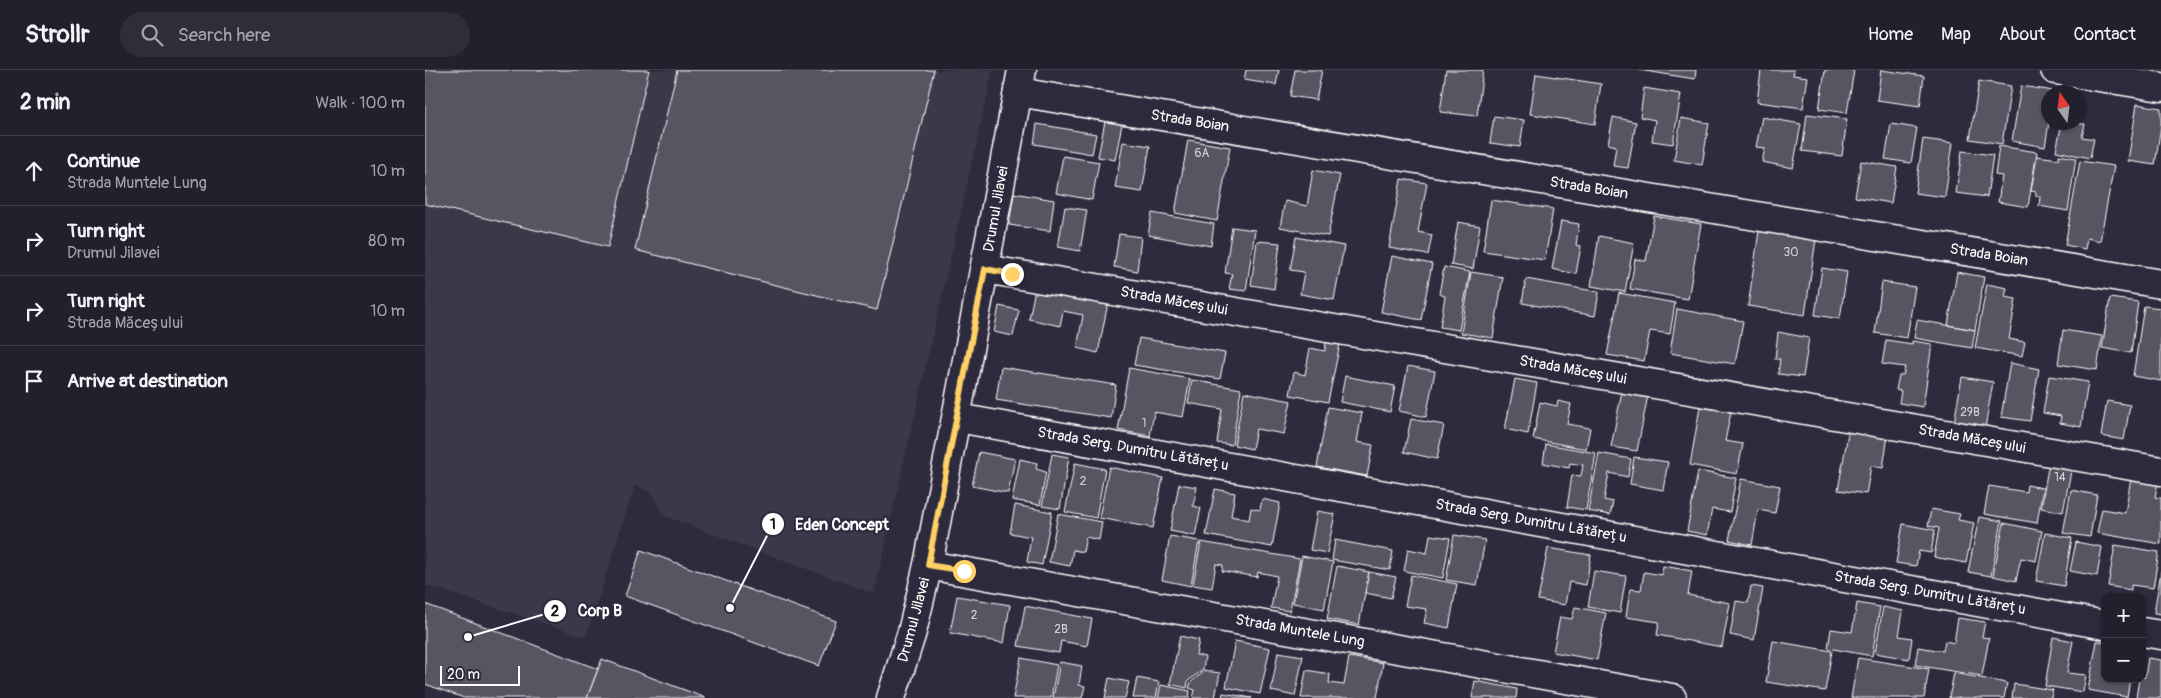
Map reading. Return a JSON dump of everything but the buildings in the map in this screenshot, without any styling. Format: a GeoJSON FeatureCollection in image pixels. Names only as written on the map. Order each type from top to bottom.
{"type":"FeatureCollection","features":[{"type":"Feature","properties":{"kind":"street"},"geometry":{"type":"LineString","coordinates":[[2055,70],[2161,87]]}},
{"type":"Feature","properties":{"kind":"street","name":"Drumul Jilavei"},"geometry":{"type":"LineString","coordinates":[[891,698],[912,632],[928,565],[958,418],[1020,81]]}},
{"type":"Feature","properties":{"kind":"street","name":"Strada Boian"},"geometry":{"type":"LineString","coordinates":[[1020,81],[2161,284]]}},
{"type":"Feature","properties":{"kind":"street","name":"Strada Măceșului"},"geometry":{"type":"LineString","coordinates":[[985,269],[2161,471]]}},
{"type":"Feature","properties":{"kind":"street","name":"Strada Serg. Dumitru Lătărețu"},"geometry":{"type":"LineString","coordinates":[[958,418],[2101,624]]}},
{"type":"Feature","properties":{"kind":"street","name":"Strada Muntele Lung"},"geometry":{"type":"LineString","coordinates":[[928,565],[1672,698]]}},
{"type":"Feature","properties":{"kind":"street"},"geometry":{"type":"LineString","coordinates":[[2146,633],[2161,635]]}},
{"type":"Feature","properties":{"kind":"shaded area"},"geometry":{"type":"Polygon","coordinates":[[[425,70],[993,70],[874,594],[662,515],[652,493],[635,485],[586,637],[425,585],[425,70]]]}},
{"type":"Feature","properties":{"kind":"place","name":"Eden Concept"},"geometry":{"type":"Point","coordinates":[730,608]}},
{"type":"Feature","properties":{"kind":"place","name":"Corp B"},"geometry":{"type":"Point","coordinates":[468,637]}},
{"type":"Feature","properties":{"kind":"route"},"geometry":{"type":"LineString","coordinates":[[964,571],[928,565],[958,418],[985,269],[1012,274]]}}]}
